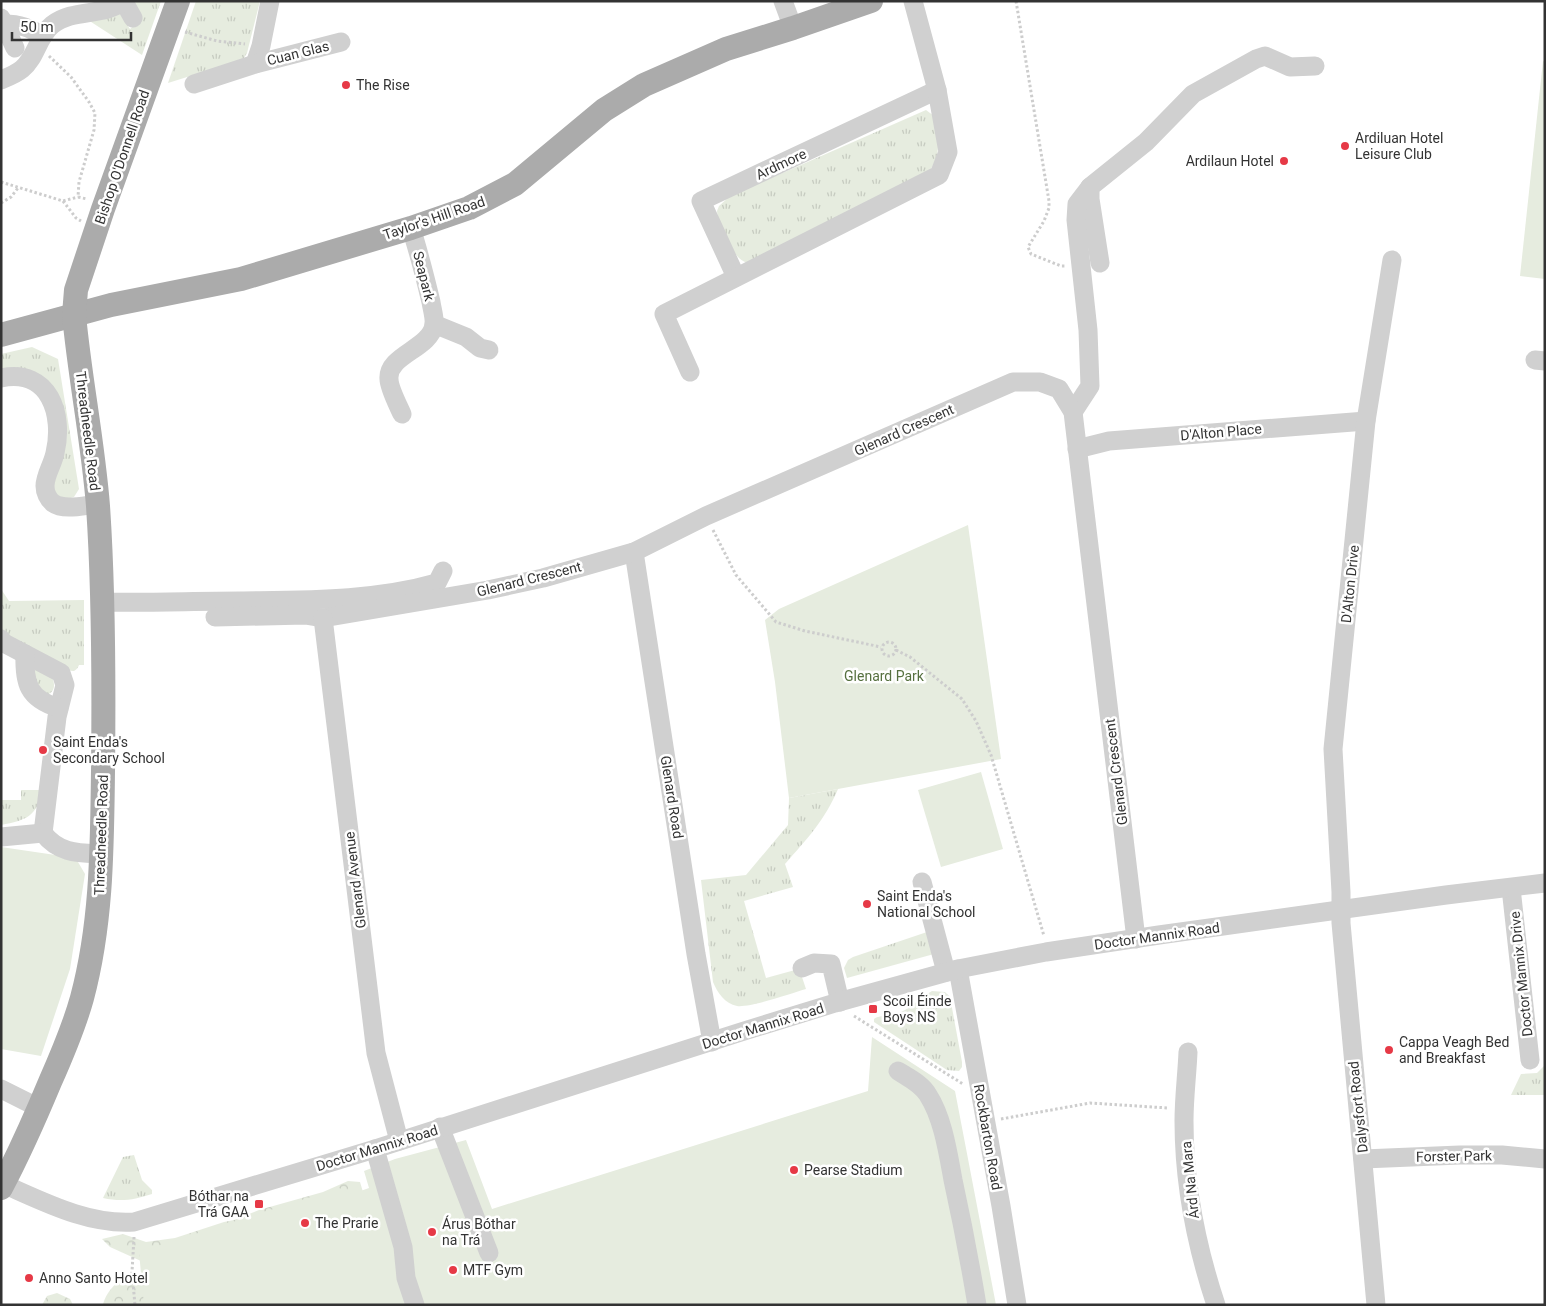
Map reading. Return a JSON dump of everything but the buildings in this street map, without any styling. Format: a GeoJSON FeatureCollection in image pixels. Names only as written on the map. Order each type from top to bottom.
{"type":"FeatureCollection","features":[{"type":"Feature","properties":{"kind":"main road","name":"Bishop O'Donnell Road"},"geometry":{"type":"LineString","coordinates":[[74,315],[76,290],[178,1]]}},
{"type":"Feature","properties":{"kind":"main road","name":"Taylor's Hill Road"},"geometry":{"type":"LineString","coordinates":[[1,336],[120,303],[241,279],[411,228],[469,208],[515,184],[604,110],[644,85],[726,49],[871,1]]}},
{"type":"Feature","properties":{"kind":"main road","name":"Threadneedle Road"},"geometry":{"type":"LineString","coordinates":[[2,1186],[39,1108],[82,1000],[98,918],[102,854],[104,676],[102,602],[98,504],[74,315]]}},
{"type":"Feature","properties":{"kind":"street","name":"Cuan Glas"},"geometry":{"type":"LineString","coordinates":[[255,64],[261,46],[270,1]]}},
{"type":"Feature","properties":{"kind":"street"},"geometry":{"type":"LineString","coordinates":[[783,1],[793,28]]}},
{"type":"Feature","properties":{"kind":"street"},"geometry":{"type":"LineString","coordinates":[[690,372],[664,314],[939,175],[948,152],[937,90],[912,1]]}},
{"type":"Feature","properties":{"kind":"street"},"geometry":{"type":"LineString","coordinates":[[1,80],[23,69],[51,26],[59,21],[80,13],[108,9],[124,2],[133,18]]}},
{"type":"Feature","properties":{"kind":"street"},"geometry":{"type":"LineString","coordinates":[[3,21],[31,28],[40,42]]}},
{"type":"Feature","properties":{"kind":"street"},"geometry":{"type":"LineString","coordinates":[[3,21],[15,48]]}},
{"type":"Feature","properties":{"kind":"street","name":"Cuan Glas"},"geometry":{"type":"LineString","coordinates":[[194,84],[255,64],[342,42]]}},
{"type":"Feature","properties":{"kind":"street"},"geometry":{"type":"LineString","coordinates":[[1072,412],[1090,386],[1088,330],[1090,264],[1076,220],[1077,204],[1090,187],[1146,142],[1193,94],[1256,58],[1265,56],[1290,68],[1315,66]]}},
{"type":"Feature","properties":{"kind":"street","name":"Ardmore"},"geometry":{"type":"LineString","coordinates":[[736,277],[701,201],[937,90]]}},
{"type":"Feature","properties":{"kind":"street","name":"Seapark"},"geometry":{"type":"LineString","coordinates":[[411,228],[424,271],[434,324]]}},
{"type":"Feature","properties":{"kind":"street","name":"D'Alton Drive"},"geometry":{"type":"LineString","coordinates":[[1340,909],[1342,892],[1333,749],[1366,421],[1392,260]]}},
{"type":"Feature","properties":{"kind":"street"},"geometry":{"type":"LineString","coordinates":[[402,414],[389,379],[391,369],[398,360],[430,334],[434,324],[466,337],[480,348],[489,350]]}},
{"type":"Feature","properties":{"kind":"street"},"geometry":{"type":"LineString","coordinates":[[1,378],[15,376],[32,380],[43,387],[51,400],[57,416],[58,430],[56,453],[45,484],[46,493],[52,502],[62,506],[98,504]]}},
{"type":"Feature","properties":{"kind":"street","name":"Glenard Crescent"},"geometry":{"type":"LineString","coordinates":[[215,617],[305,615],[323,618],[488,590],[543,578],[634,552],[706,516],[1013,382],[1040,382],[1059,389],[1072,412],[1136,939]]}},
{"type":"Feature","properties":{"kind":"street","name":"D'Alton Place"},"geometry":{"type":"LineString","coordinates":[[1077,449],[1108,441],[1366,421]]}},
{"type":"Feature","properties":{"kind":"street","name":"Glenard Road"},"geometry":{"type":"LineString","coordinates":[[634,552],[696,954],[712,1042]]}},
{"type":"Feature","properties":{"kind":"street"},"geometry":{"type":"LineString","coordinates":[[102,602],[315,600],[359,596],[418,588],[437,583],[442,571]]}},
{"type":"Feature","properties":{"kind":"street","name":"Glenard Avenue"},"geometry":{"type":"LineString","coordinates":[[323,618],[376,1053],[399,1141]]}},
{"type":"Feature","properties":{"kind":"street"},"geometry":{"type":"LineString","coordinates":[[2,642],[61,672],[65,686],[57,717],[43,833],[54,845],[63,849],[73,852],[102,854]]}},
{"type":"Feature","properties":{"kind":"street"},"geometry":{"type":"LineString","coordinates":[[25,654],[25,675],[29,686],[42,701],[59,708]]}},
{"type":"Feature","properties":{"kind":"street"},"geometry":{"type":"LineString","coordinates":[[1,837],[43,833]]}},
{"type":"Feature","properties":{"kind":"street","name":"Rockbarton Road"},"geometry":{"type":"LineString","coordinates":[[922,882],[952,971],[980,1089],[1017,1305]]}},
{"type":"Feature","properties":{"kind":"street","name":"Doctor Mannix Road"},"geometry":{"type":"LineString","coordinates":[[2,1186],[100,1221],[134,1222],[375,1149],[712,1042],[846,1008],[952,971],[1046,952],[1340,909],[1545,883]]}},
{"type":"Feature","properties":{"kind":"street","name":"Doctor Mannix Drive"},"geometry":{"type":"LineString","coordinates":[[1511,888],[1530,1060]]}},
{"type":"Feature","properties":{"kind":"street","name":"Dalysfort Road"},"geometry":{"type":"LineString","coordinates":[[1340,909],[1376,1305]]}},
{"type":"Feature","properties":{"kind":"street"},"geometry":{"type":"LineString","coordinates":[[802,968],[814,963],[831,964],[846,1008]]}},
{"type":"Feature","properties":{"kind":"street","name":"Árd Na Mara"},"geometry":{"type":"LineString","coordinates":[[1188,1052],[1185,1109],[1190,1206],[1204,1267],[1216,1305]]}},
{"type":"Feature","properties":{"kind":"street"},"geometry":{"type":"LineString","coordinates":[[898,1071],[927,1092],[938,1115],[949,1159],[977,1305]]}},
{"type":"Feature","properties":{"kind":"street"},"geometry":{"type":"LineString","coordinates":[[1,1089],[39,1108]]}},
{"type":"Feature","properties":{"kind":"street"},"geometry":{"type":"LineString","coordinates":[[440,1128],[489,1253]]}},
{"type":"Feature","properties":{"kind":"street"},"geometry":{"type":"LineString","coordinates":[[375,1149],[403,1247],[406,1278],[415,1305]]}},
{"type":"Feature","properties":{"kind":"street","name":"Forster Park"},"geometry":{"type":"LineString","coordinates":[[1363,1159],[1502,1155],[1545,1159]]}},
{"type":"Feature","properties":{"kind":"path"},"geometry":{"type":"LineString","coordinates":[[1016,1],[1049,200],[1049,208],[1044,220],[1028,247],[1031,254],[1062,266],[1090,264]]}},
{"type":"Feature","properties":{"kind":"path"},"geometry":{"type":"LineString","coordinates":[[183,31],[217,41],[261,46]]}},
{"type":"Feature","properties":{"kind":"path"},"geometry":{"type":"LineString","coordinates":[[40,42],[71,78],[95,112],[94,130],[79,182],[78,197]]}},
{"type":"Feature","properties":{"kind":"path"},"geometry":{"type":"LineString","coordinates":[[1,182],[63,201],[78,197],[90,200]]}},
{"type":"Feature","properties":{"kind":"path"},"geometry":{"type":"LineString","coordinates":[[1,203],[18,188]]}},
{"type":"Feature","properties":{"kind":"path"},"geometry":{"type":"LineString","coordinates":[[63,201],[81,222]]}},
{"type":"Feature","properties":{"kind":"path"},"geometry":{"type":"LineString","coordinates":[[706,516],[736,575],[776,622],[805,631],[881,647]]}},
{"type":"Feature","properties":{"kind":"path"},"geometry":{"type":"LineString","coordinates":[[881,647],[885,642],[892,642],[896,650],[910,657],[962,699],[976,721],[1003,795],[1043,933],[1046,952]]}},
{"type":"Feature","properties":{"kind":"path"},"geometry":{"type":"LineString","coordinates":[[881,647],[883,653],[889,656],[892,656],[896,650]]}},
{"type":"Feature","properties":{"kind":"path"},"geometry":{"type":"LineString","coordinates":[[846,1008],[944,1074],[963,1084],[980,1089]]}},
{"type":"Feature","properties":{"kind":"path"},"geometry":{"type":"LineString","coordinates":[[986,1122],[1090,1103],[1185,1109]]}},
{"type":"Feature","properties":{"kind":"path"},"geometry":{"type":"LineString","coordinates":[[134,1234],[132,1272],[135,1305]]}},
{"type":"Feature","properties":{"kind":"green space"},"geometry":{"type":"Polygon","coordinates":[[[135,1],[161,1],[142,55],[85,18],[120,14],[130,29],[142,19],[134,8],[133,3],[135,1]]]}},
{"type":"Feature","properties":{"kind":"green space"},"geometry":{"type":"Polygon","coordinates":[[[196,1],[260,1],[247,53],[244,58],[238,61],[168,83],[196,1]]]}},
{"type":"Feature","properties":{"kind":"green space"},"geometry":{"type":"Polygon","coordinates":[[[1543,61],[1545,62],[1545,279],[1520,276],[1543,61]]]}},
{"type":"Feature","properties":{"kind":"green space"},"geometry":{"type":"Polygon","coordinates":[[[926,110],[934,116],[938,144],[937,157],[930,170],[749,264],[740,259],[728,243],[717,211],[719,206],[730,196],[926,110]]]}},
{"type":"Feature","properties":{"kind":"green space"},"geometry":{"type":"Polygon","coordinates":[[[32,347],[58,359],[79,489],[74,497],[63,500],[52,491],[59,403],[1,372],[1,354],[32,347]]]}},
{"type":"Feature","properties":{"kind":"green space","name":"Glenard Park"},"geometry":{"type":"Polygon","coordinates":[[[968,525],[1001,759],[789,798],[775,682],[765,620],[779,609],[968,525]]]}},
{"type":"Feature","properties":{"kind":"green space"},"geometry":{"type":"Polygon","coordinates":[[[1,589],[9,601],[84,600],[84,665],[79,665],[74,671],[61,667],[1,633],[1,589]]]}},
{"type":"Feature","properties":{"kind":"green space"},"geometry":{"type":"Polygon","coordinates":[[[31,669],[49,671],[54,684],[54,688],[50,693],[47,695],[34,681],[31,669]]]}},
{"type":"Feature","properties":{"kind":"green space"},"geometry":{"type":"Polygon","coordinates":[[[981,772],[1003,849],[941,867],[918,790],[981,772]]]}},
{"type":"Feature","properties":{"kind":"green space"},"geometry":{"type":"Polygon","coordinates":[[[838,789],[821,820],[785,864],[793,887],[744,901],[766,978],[795,970],[802,977],[806,989],[751,1005],[733,1005],[722,997],[713,982],[701,880],[746,875],[788,825],[789,798],[838,789]]]}},
{"type":"Feature","properties":{"kind":"green space"},"geometry":{"type":"Polygon","coordinates":[[[21,790],[43,790],[37,806],[29,816],[1,825],[1,800],[21,800],[21,790]]]}},
{"type":"Feature","properties":{"kind":"green space"},"geometry":{"type":"Polygon","coordinates":[[[1,847],[69,857],[78,862],[85,874],[70,969],[41,1056],[1,1049],[1,847]]]}},
{"type":"Feature","properties":{"kind":"green space"},"geometry":{"type":"Polygon","coordinates":[[[927,932],[934,954],[847,978],[844,968],[848,960],[853,957],[927,932]]]}},
{"type":"Feature","properties":{"kind":"green space"},"geometry":{"type":"Polygon","coordinates":[[[932,991],[945,992],[950,997],[962,1062],[962,1067],[959,1071],[947,1070],[874,1022],[874,1019],[877,1017],[898,1014],[932,991]]]}},
{"type":"Feature","properties":{"kind":"green space","name":"Pearse Stadium"},"geometry":{"type":"Polygon","coordinates":[[[872,1037],[955,1091],[996,1305],[144,1305],[139,1252],[339,1188],[352,1194],[369,1188],[364,1171],[395,1159],[466,1140],[492,1209],[868,1091],[872,1037]]]}},
{"type":"Feature","properties":{"kind":"green space"},"geometry":{"type":"Polygon","coordinates":[[[1545,1065],[1545,1095],[1511,1095],[1521,1074],[1537,1073],[1545,1065]]]}},
{"type":"Feature","properties":{"kind":"green space"},"geometry":{"type":"Polygon","coordinates":[[[134,1155],[142,1180],[152,1190],[152,1194],[128,1200],[103,1198],[123,1157],[134,1155]]]}},
{"type":"Feature","properties":{"kind":"green space"},"geometry":{"type":"Polygon","coordinates":[[[348,1181],[360,1182],[363,1192],[166,1305],[103,1305],[116,1283],[125,1277],[145,1272],[141,1261],[110,1247],[102,1239],[123,1234],[146,1242],[175,1238],[234,1220],[259,1210],[323,1192],[348,1181]]]}},
{"type":"Feature","properties":{"kind":"green space"},"geometry":{"type":"Polygon","coordinates":[[[57,1293],[70,1299],[73,1305],[42,1305],[47,1296],[57,1293]]]}},
{"type":"Feature","properties":{"kind":"place","name":"The Rise"},"geometry":{"type":"Point","coordinates":[346,85]}},
{"type":"Feature","properties":{"kind":"place","name":"Ardiluan Hotel Leisure Club"},"geometry":{"type":"Point","coordinates":[1345,146]}},
{"type":"Feature","properties":{"kind":"place","name":"Ardilaun Hotel"},"geometry":{"type":"Point","coordinates":[1284,161]}},
{"type":"Feature","properties":{"kind":"place","name":"Saint Enda's Secondary School"},"geometry":{"type":"Point","coordinates":[43,750]}},
{"type":"Feature","properties":{"kind":"place","name":"Saint Enda's National School"},"geometry":{"type":"Point","coordinates":[867,904]}},
{"type":"Feature","properties":{"kind":"place","name":"Scoil Éinde Boys NS"},"geometry":{"type":"Point","coordinates":[873,1009]}},
{"type":"Feature","properties":{"kind":"place","name":"Cappa Veagh Bed and Breakfast"},"geometry":{"type":"Point","coordinates":[1389,1050]}},
{"type":"Feature","properties":{"kind":"place","name":"Pearse Stadium"},"geometry":{"type":"Point","coordinates":[794,1170]}},
{"type":"Feature","properties":{"kind":"place","name":"Bóthar na Trá GAA"},"geometry":{"type":"Point","coordinates":[259,1204]}},
{"type":"Feature","properties":{"kind":"place","name":"The Prarie"},"geometry":{"type":"Point","coordinates":[305,1223]}},
{"type":"Feature","properties":{"kind":"place","name":"Árus Bóthar na Trá"},"geometry":{"type":"Point","coordinates":[432,1232]}},
{"type":"Feature","properties":{"kind":"place","name":"MTF Gym"},"geometry":{"type":"Point","coordinates":[453,1270]}},
{"type":"Feature","properties":{"kind":"place","name":"Anno Santo Hotel"},"geometry":{"type":"Point","coordinates":[29,1278]}}]}
